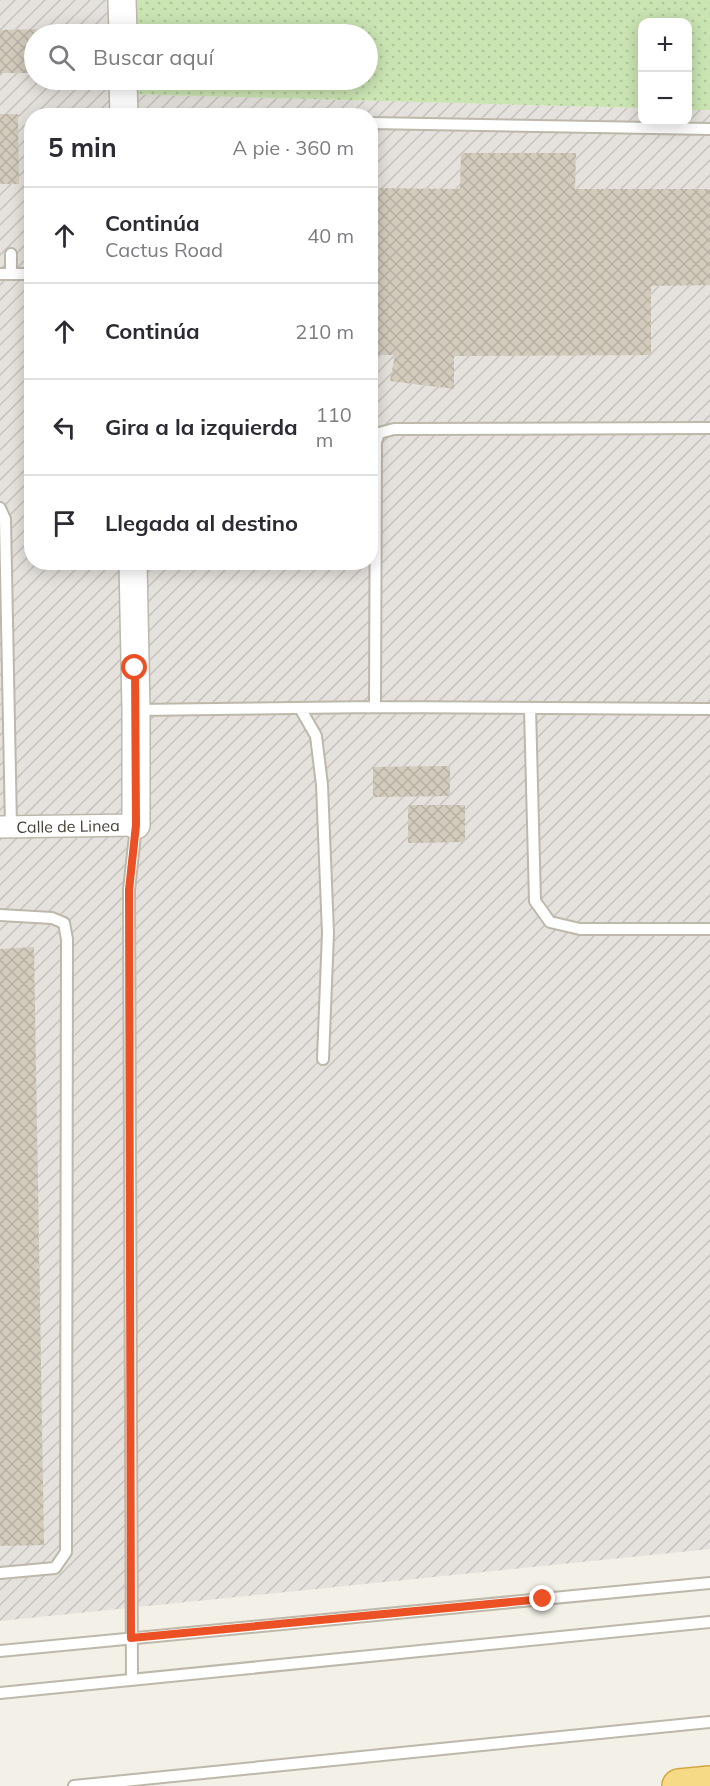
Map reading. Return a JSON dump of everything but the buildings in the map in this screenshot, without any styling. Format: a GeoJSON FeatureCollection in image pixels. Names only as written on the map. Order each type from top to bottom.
{"type":"FeatureCollection","features":[{"type":"Feature","properties":{"kind":"highway"},"geometry":{"type":"LineString","coordinates":[[679,1786],[710,1783]]}},
{"type":"Feature","properties":{"kind":"street"},"geometry":{"type":"LineString","coordinates":[[122,0],[123,24]]}},
{"type":"Feature","properties":{"kind":"street"},"geometry":{"type":"LineString","coordinates":[[123,90],[124,108]]}},
{"type":"Feature","properties":{"kind":"street"},"geometry":{"type":"LineString","coordinates":[[133,570],[136,825]]}},
{"type":"Feature","properties":{"kind":"street","name":"Calle de Linea"},"geometry":{"type":"LineString","coordinates":[[6,827],[136,825]]}},
{"type":"Feature","properties":{"kind":"lane"},"geometry":{"type":"LineString","coordinates":[[378,123],[710,129]]}},
{"type":"Feature","properties":{"kind":"lane"},"geometry":{"type":"LineString","coordinates":[[11,254],[6,274],[24,274]]}},
{"type":"Feature","properties":{"kind":"lane"},"geometry":{"type":"LineString","coordinates":[[378,436],[379,433],[394,429],[710,428]]}},
{"type":"Feature","properties":{"kind":"lane"},"geometry":{"type":"LineString","coordinates":[[0,508],[4,519],[6,827]]}},
{"type":"Feature","properties":{"kind":"lane"},"geometry":{"type":"LineString","coordinates":[[375,707],[376,570]]}},
{"type":"Feature","properties":{"kind":"lane"},"geometry":{"type":"LineString","coordinates":[[136,710],[375,707],[710,709]]}},
{"type":"Feature","properties":{"kind":"lane"},"geometry":{"type":"LineString","coordinates":[[300,708],[315,736],[322,785],[328,933],[322,1059]]}},
{"type":"Feature","properties":{"kind":"lane"},"geometry":{"type":"LineString","coordinates":[[530,708],[535,901],[550,922],[580,928],[710,929]]}},
{"type":"Feature","properties":{"kind":"lane"},"geometry":{"type":"LineString","coordinates":[[132,1680],[129,890],[136,825]]}},
{"type":"Feature","properties":{"kind":"lane"},"geometry":{"type":"LineString","coordinates":[[0,915],[52,918],[64,923],[67,939],[66,1552],[55,1568],[0,1573]]}},
{"type":"Feature","properties":{"kind":"lane"},"geometry":{"type":"LineString","coordinates":[[0,1651],[710,1583]]}},
{"type":"Feature","properties":{"kind":"lane"},"geometry":{"type":"LineString","coordinates":[[0,1693],[710,1622]]}},
{"type":"Feature","properties":{"kind":"lane"},"geometry":{"type":"LineString","coordinates":[[74,1786],[710,1722]]}},
{"type":"Feature","properties":{"kind":"shaded area"},"geometry":{"type":"Polygon","coordinates":[[[0,0],[117,0],[118,24],[24,24],[24,90],[119,90],[119,108],[24,108],[24,570],[378,570],[378,108],[124,108],[124,94],[638,108],[638,126],[692,126],[692,110],[710,110],[710,1549],[0,1621],[0,0]]]}},
{"type":"Feature","properties":{"kind":"green space"},"geometry":{"type":"Polygon","coordinates":[[[120,0],[710,0],[710,110],[692,110],[692,18],[638,18],[638,108],[124,94],[124,90],[378,90],[378,24],[121,24],[120,0]]]}},
{"type":"Feature","properties":{"kind":"route"},"geometry":{"type":"LineString","coordinates":[[135,668],[136,825],[129,890],[131,1638],[543,1599]]}}]}
